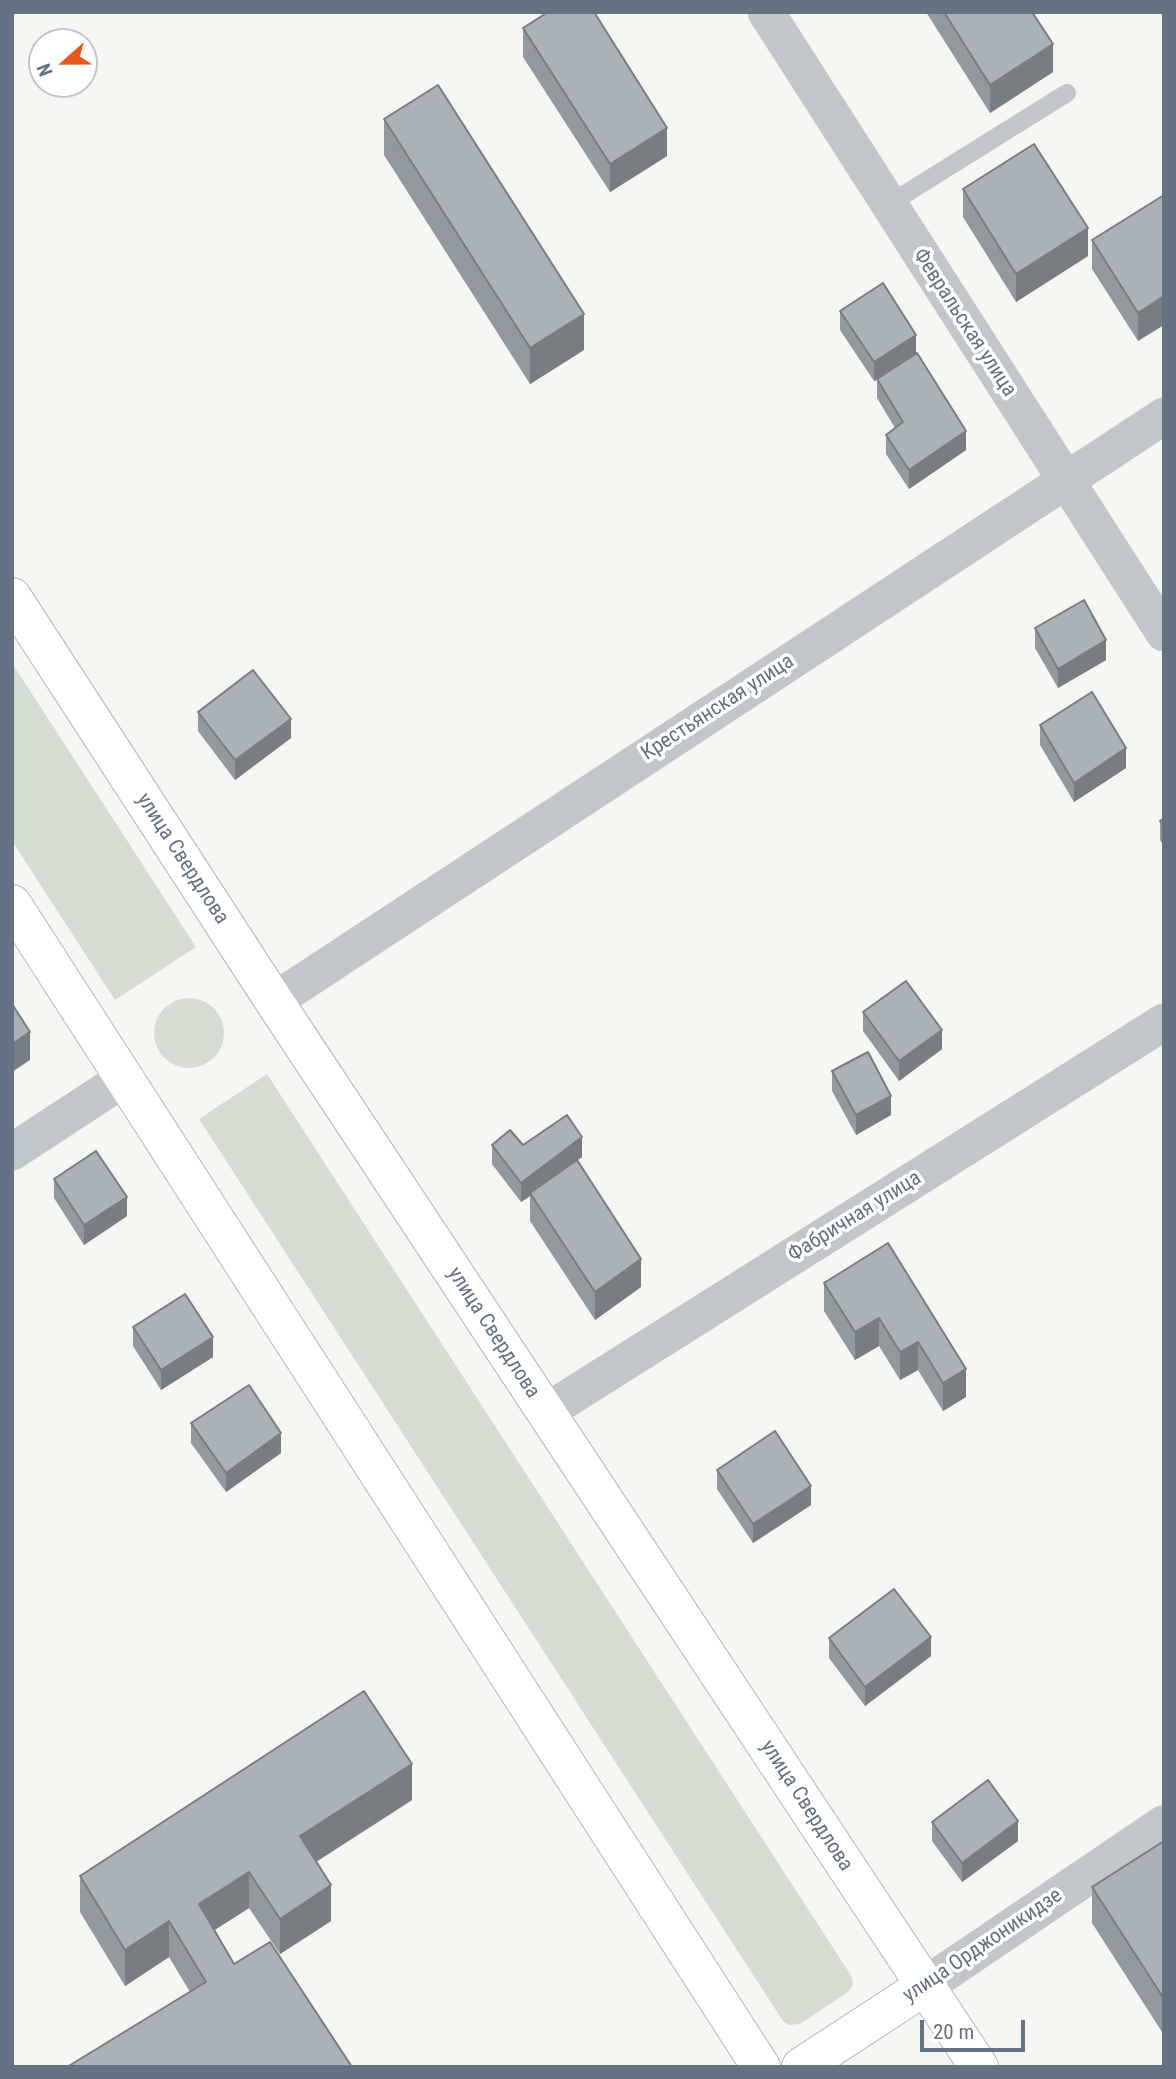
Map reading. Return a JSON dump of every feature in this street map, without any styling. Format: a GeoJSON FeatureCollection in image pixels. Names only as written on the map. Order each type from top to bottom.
{"type":"FeatureCollection","features":[{"type":"Feature","properties":{"kind":"main road","name":"улица Свердлова"},"geometry":{"type":"LineString","coordinates":[[12,597],[274,1000],[979,2067]]}},
{"type":"Feature","properties":{"kind":"main road"},"geometry":{"type":"LineString","coordinates":[[12,904],[761,2067]]}},
{"type":"Feature","properties":{"kind":"main road","name":"улица Орджоникидзе"},"geometry":{"type":"LineString","coordinates":[[800,2067],[925,1986]]}},
{"type":"Feature","properties":{"kind":"street","name":"Февральская улица"},"geometry":{"type":"LineString","coordinates":[[766,12],[1164,633]]}},
{"type":"Feature","properties":{"kind":"street","name":"Крестьянская улица"},"geometry":{"type":"LineString","coordinates":[[274,1000],[1164,416]]}},
{"type":"Feature","properties":{"kind":"street","name":"Фабричная улица"},"geometry":{"type":"LineString","coordinates":[[546,1412],[1164,1022]]}},
{"type":"Feature","properties":{"kind":"street"},"geometry":{"type":"LineString","coordinates":[[12,1152],[125,1078]]}},
{"type":"Feature","properties":{"kind":"street","name":"улица Орджоникидзе"},"geometry":{"type":"LineString","coordinates":[[925,1986],[1164,1824]]}},
{"type":"Feature","properties":{"kind":"lane"},"geometry":{"type":"LineString","coordinates":[[889,204],[1067,93]]}},
{"type":"Feature","properties":{"kind":"shaded area"},"geometry":{"type":"Polygon","coordinates":[[[12,663],[196,947],[115,1000],[12,841],[12,663]]]}},
{"type":"Feature","properties":{"kind":"shaded area"},"geometry":{"type":"Polygon","coordinates":[[[189,998],[214,1008],[224,1033],[214,1058],[189,1068],[164,1058],[154,1033],[164,1008],[189,998]]]}},
{"type":"Feature","properties":{"kind":"shaded area"},"geometry":{"type":"Polygon","coordinates":[[[267,1074],[852,1977],[853,1985],[848,1992],[800,2024],[789,2025],[783,2021],[199,1119],[267,1074]]]}},
{"type":"Feature","properties":{"kind":"building"},"geometry":{"type":"Polygon","coordinates":[[[548,12],[594,12],[667,128],[610,164],[523,28],[548,12]]]}},
{"type":"Feature","properties":{"kind":"building"},"geometry":{"type":"Polygon","coordinates":[[[944,12],[1032,12],[1053,44],[990,85],[944,12]]]}},
{"type":"Feature","properties":{"kind":"building"},"geometry":{"type":"Polygon","coordinates":[[[438,85],[584,314],[530,348],[384,119],[438,85]]]}},
{"type":"Feature","properties":{"kind":"building"},"geometry":{"type":"Polygon","coordinates":[[[1034,144],[1088,228],[1016,274],[963,189],[1034,144]]]}},
{"type":"Feature","properties":{"kind":"building"},"geometry":{"type":"Polygon","coordinates":[[[1164,195],[1164,296],[1138,313],[1092,240],[1164,195]]]}},
{"type":"Feature","properties":{"kind":"building"},"geometry":{"type":"Polygon","coordinates":[[[883,283],[916,335],[874,362],[840,311],[883,283]]]}},
{"type":"Feature","properties":{"kind":"building"},"geometry":{"type":"Polygon","coordinates":[[[917,353],[966,431],[909,470],[886,435],[903,422],[877,379],[917,353]]]}},
{"type":"Feature","properties":{"kind":"building"},"geometry":{"type":"Polygon","coordinates":[[[1084,600],[1106,640],[1058,669],[1035,628],[1084,600]]]}},
{"type":"Feature","properties":{"kind":"building"},"geometry":{"type":"Polygon","coordinates":[[[253,670],[291,719],[235,760],[198,712],[253,670]]]}},
{"type":"Feature","properties":{"kind":"building"},"geometry":{"type":"Polygon","coordinates":[[[1092,692],[1126,748],[1074,783],[1040,725],[1092,692]]]}},
{"type":"Feature","properties":{"kind":"building"},"geometry":{"type":"Polygon","coordinates":[[[906,981],[942,1030],[899,1061],[863,1012],[906,981]]]}},
{"type":"Feature","properties":{"kind":"building"},"geometry":{"type":"Polygon","coordinates":[[[12,1004],[30,1032],[12,1044],[12,1004]]]}},
{"type":"Feature","properties":{"kind":"building"},"geometry":{"type":"Polygon","coordinates":[[[868,1052],[891,1096],[856,1115],[832,1071],[868,1052]]]}},
{"type":"Feature","properties":{"kind":"building"},"geometry":{"type":"Polygon","coordinates":[[[567,1115],[582,1137],[521,1183],[492,1145],[510,1130],[523,1145],[567,1115]]]}},
{"type":"Feature","properties":{"kind":"building"},"geometry":{"type":"Polygon","coordinates":[[[96,1151],[127,1197],[84,1225],[54,1179],[96,1151]]]}},
{"type":"Feature","properties":{"kind":"building"},"geometry":{"type":"Polygon","coordinates":[[[577,1160],[641,1259],[595,1292],[530,1193],[577,1160]]]}},
{"type":"Feature","properties":{"kind":"building"},"geometry":{"type":"Polygon","coordinates":[[[888,1243],[966,1369],[943,1383],[918,1342],[900,1352],[879,1318],[855,1332],[824,1283],[888,1243]]]}},
{"type":"Feature","properties":{"kind":"building"},"geometry":{"type":"Polygon","coordinates":[[[185,1294],[213,1337],[161,1370],[133,1327],[185,1294]]]}},
{"type":"Feature","properties":{"kind":"building"},"geometry":{"type":"Polygon","coordinates":[[[249,1385],[281,1433],[226,1473],[191,1423],[249,1385]]]}},
{"type":"Feature","properties":{"kind":"building"},"geometry":{"type":"Polygon","coordinates":[[[775,1431],[811,1486],[753,1524],[717,1470],[775,1431]]]}},
{"type":"Feature","properties":{"kind":"building"},"geometry":{"type":"Polygon","coordinates":[[[894,1589],[931,1637],[865,1687],[829,1638],[894,1589]]]}},
{"type":"Feature","properties":{"kind":"building"},"geometry":{"type":"Polygon","coordinates":[[[364,1691],[412,1764],[300,1836],[331,1885],[280,1919],[249,1872],[199,1904],[234,1964],[270,1942],[352,2067],[67,2067],[206,1982],[169,1921],[125,1950],[80,1876],[364,1691]]]}},
{"type":"Feature","properties":{"kind":"building"},"geometry":{"type":"Polygon","coordinates":[[[988,1780],[1018,1821],[962,1863],[932,1822],[988,1780]]]}},
{"type":"Feature","properties":{"kind":"building"},"geometry":{"type":"Polygon","coordinates":[[[1164,1841],[1164,1999],[1092,1887],[1164,1841]]]}}]}
